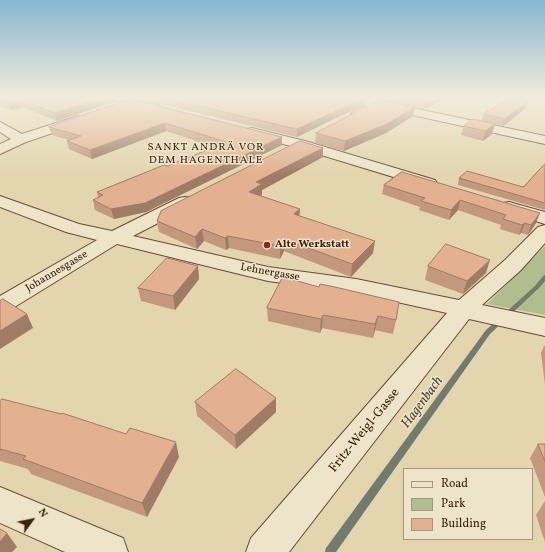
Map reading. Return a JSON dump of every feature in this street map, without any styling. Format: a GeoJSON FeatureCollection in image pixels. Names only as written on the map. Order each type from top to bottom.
{"type":"FeatureCollection","features":[{"type":"Feature","properties":{"kind":"street"},"geometry":{"type":"LineString","coordinates":[[0,150],[21,140],[68,124]]}},
{"type":"Feature","properties":{"kind":"street"},"geometry":{"type":"LineString","coordinates":[[480,124],[545,140]]}},
{"type":"Feature","properties":{"kind":"street"},"geometry":{"type":"LineString","coordinates":[[0,126],[21,140]]}},
{"type":"Feature","properties":{"kind":"street"},"geometry":{"type":"LineString","coordinates":[[239,129],[300,144],[446,188]]}},
{"type":"Feature","properties":{"kind":"street"},"geometry":{"type":"LineString","coordinates":[[280,155],[320,134]]}},
{"type":"Feature","properties":{"kind":"street","name":"Johannesgasse"},"geometry":{"type":"LineString","coordinates":[[0,306],[114,238],[197,196]]}},
{"type":"Feature","properties":{"kind":"street","name":"Lehnergasse"},"geometry":{"type":"LineString","coordinates":[[0,201],[74,228],[268,274],[356,286],[539,326]]}},
{"type":"Feature","properties":{"kind":"street"},"geometry":{"type":"LineString","coordinates":[[499,204],[545,218]]}},
{"type":"Feature","properties":{"kind":"street","name":"Fritz-Weigl-Gasse"},"geometry":{"type":"LineString","coordinates":[[265,552],[472,311],[545,231]]}},
{"type":"Feature","properties":{"kind":"street"},"geometry":{"type":"LineString","coordinates":[[0,505],[109,552]]}},
{"type":"Feature","properties":{"kind":"green space"},"geometry":{"type":"Polygon","coordinates":[[[545,246],[545,315],[487,304],[545,246]]]}},
{"type":"Feature","properties":{"kind":"building"},"geometry":{"type":"Polygon","coordinates":[[[58,124],[163,124],[90,150],[67,141],[81,136],[49,127],[58,124]]]}},
{"type":"Feature","properties":{"kind":"building"},"geometry":{"type":"Polygon","coordinates":[[[167,124],[229,124],[282,137],[145,203],[111,209],[93,200],[103,195],[97,192],[164,165],[168,166],[226,142],[167,124]]]}},
{"type":"Feature","properties":{"kind":"building"},"geometry":{"type":"Polygon","coordinates":[[[275,124],[308,124],[297,129],[275,124]]]}},
{"type":"Feature","properties":{"kind":"building"},"geometry":{"type":"Polygon","coordinates":[[[334,124],[387,124],[345,141],[316,133],[334,124]]]}},
{"type":"Feature","properties":{"kind":"building"},"geometry":{"type":"Polygon","coordinates":[[[467,124],[495,124],[485,131],[464,126],[467,124]]]}},
{"type":"Feature","properties":{"kind":"building"},"geometry":{"type":"Polygon","coordinates":[[[300,141],[323,148],[256,182],[262,184],[249,192],[300,209],[294,214],[375,241],[352,264],[284,239],[280,246],[228,236],[225,238],[202,229],[195,237],[157,221],[161,211],[300,141]]]}},
{"type":"Feature","properties":{"kind":"building"},"geometry":{"type":"Polygon","coordinates":[[[545,164],[545,203],[459,178],[467,171],[523,187],[545,164]]]}},
{"type":"Feature","properties":{"kind":"building"},"geometry":{"type":"Polygon","coordinates":[[[402,172],[540,213],[531,225],[525,223],[522,225],[503,219],[506,215],[460,200],[451,210],[421,201],[425,198],[384,185],[402,172]]]}},
{"type":"Feature","properties":{"kind":"building"},"geometry":{"type":"Polygon","coordinates":[[[446,244],[490,260],[467,281],[428,266],[446,244]]]}},
{"type":"Feature","properties":{"kind":"building"},"geometry":{"type":"Polygon","coordinates":[[[167,258],[198,266],[173,296],[138,288],[167,258]]]}},
{"type":"Feature","properties":{"kind":"building"},"geometry":{"type":"Polygon","coordinates":[[[283,277],[319,287],[320,284],[399,302],[396,320],[378,316],[375,324],[323,315],[321,319],[267,308],[283,277]]]}},
{"type":"Feature","properties":{"kind":"building"},"geometry":{"type":"Polygon","coordinates":[[[3,299],[27,314],[0,331],[0,301],[3,299]]]}},
{"type":"Feature","properties":{"kind":"building"},"geometry":{"type":"Polygon","coordinates":[[[236,369],[276,398],[235,435],[195,402],[236,369]]]}},
{"type":"Feature","properties":{"kind":"building"},"geometry":{"type":"Polygon","coordinates":[[[2,399],[61,414],[62,413],[126,434],[130,428],[176,442],[142,503],[23,459],[26,456],[0,449],[0,401],[2,399]]]}},
{"type":"Feature","properties":{"kind":"building"},"geometry":{"type":"Polygon","coordinates":[[[538,444],[545,444],[545,461],[538,444]]]}},
{"type":"Feature","properties":{"kind":"building"},"geometry":{"type":"Polygon","coordinates":[[[0,529],[7,533],[0,542],[0,529]]]}},
{"type":"Feature","properties":{"kind":"waterway","name":"Hagenbach"},"geometry":{"type":"LineString","coordinates":[[330,552],[488,332],[537,287],[545,277]]}},
{"type":"Feature","properties":{"kind":"place","name":"Alte Werkstatt"},"geometry":{"type":"Point","coordinates":[267,245]}},
{"type":"Feature","properties":{"kind":"district","name":"SANKT ANDRÄ VOR DEM HAGENTHALE"},"geometry":{"type":"Point","coordinates":[206,154]}}]}
